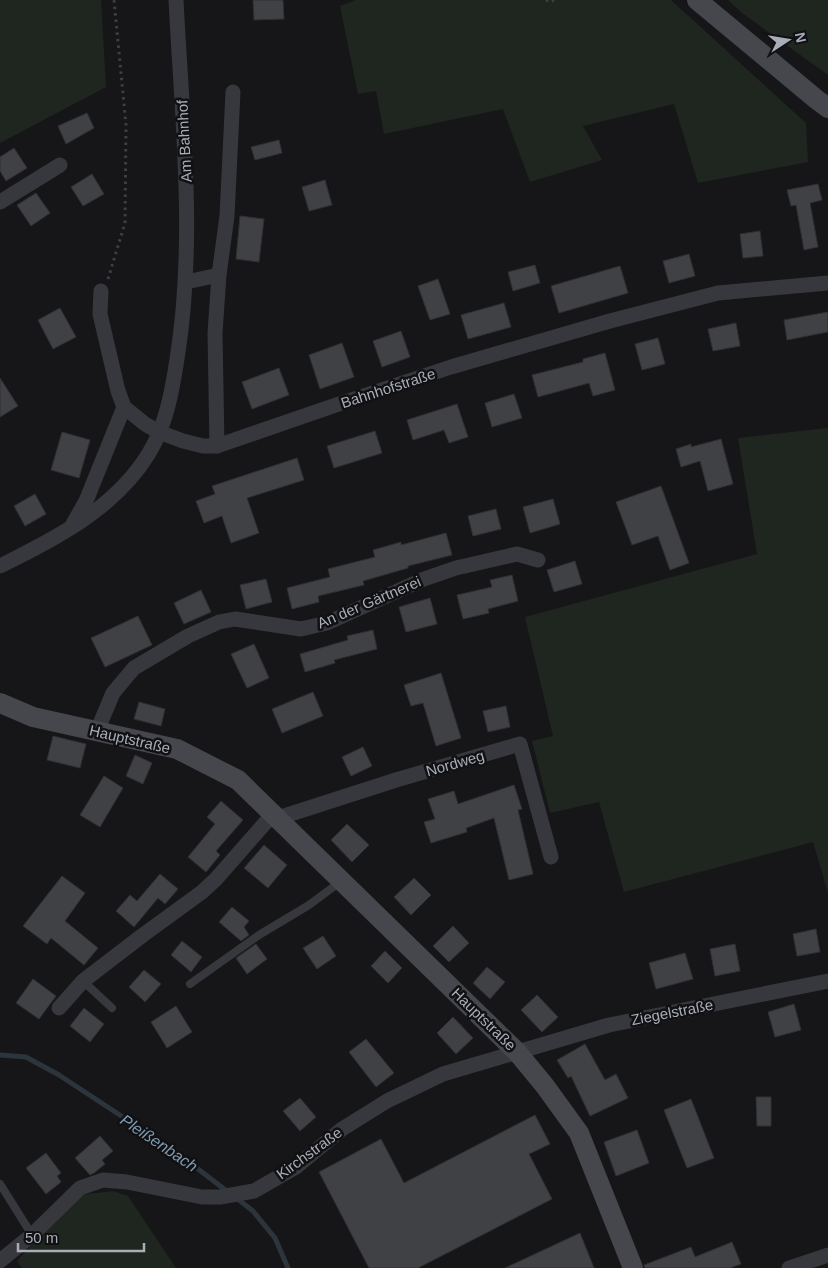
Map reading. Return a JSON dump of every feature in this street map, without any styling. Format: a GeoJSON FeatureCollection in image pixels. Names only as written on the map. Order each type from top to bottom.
{"type":"FeatureCollection","features":[{"type":"Feature","properties":{"kind":"street","name":"Am Bahnhof"},"geometry":{"type":"LineString","coordinates":[[159,432],[171,399],[181,336],[186,282],[187,199],[176,0]]}},
{"type":"Feature","properties":{"kind":"street"},"geometry":{"type":"LineString","coordinates":[[697,0],[828,108]]}},
{"type":"Feature","properties":{"kind":"street"},"geometry":{"type":"LineString","coordinates":[[217,446],[215,333],[219,275],[227,216],[232,92]]}},
{"type":"Feature","properties":{"kind":"street"},"geometry":{"type":"LineString","coordinates":[[0,202],[60,165]]}},
{"type":"Feature","properties":{"kind":"street"},"geometry":{"type":"LineString","coordinates":[[186,282],[219,275]]}},
{"type":"Feature","properties":{"kind":"street","name":"Bahnhofstraße"},"geometry":{"type":"LineString","coordinates":[[159,432],[203,446],[217,446],[451,367],[610,321],[718,293],[828,282]]}},
{"type":"Feature","properties":{"kind":"street"},"geometry":{"type":"LineString","coordinates":[[0,566],[83,520],[124,486],[149,453],[159,432],[144,424],[124,407],[118,392],[100,314],[101,291]]}},
{"type":"Feature","properties":{"kind":"street"},"geometry":{"type":"LineString","coordinates":[[71,527],[86,501],[124,407]]}},
{"type":"Feature","properties":{"kind":"street","name":"An der Gärtnerei"},"geometry":{"type":"LineString","coordinates":[[97,731],[112,694],[134,668],[158,652],[219,622],[235,619],[301,629],[327,623],[424,579],[456,568],[516,554],[538,560]]}},
{"type":"Feature","properties":{"kind":"street","name":"Hauptstraße"},"geometry":{"type":"LineString","coordinates":[[0,703],[32,717],[177,749],[238,780],[517,1052],[545,1086],[579,1133],[633,1268]]}},
{"type":"Feature","properties":{"kind":"street","name":"Nordweg"},"geometry":{"type":"LineString","coordinates":[[276,816],[520,744],[551,857]]}},
{"type":"Feature","properties":{"kind":"street"},"geometry":{"type":"LineString","coordinates":[[59,1008],[83,981],[202,892],[276,816]]}},
{"type":"Feature","properties":{"kind":"street","name":"Ziegelstraße"},"geometry":{"type":"LineString","coordinates":[[517,1052],[609,1025],[828,981]]}},
{"type":"Feature","properties":{"kind":"street","name":"Kirchstraße"},"geometry":{"type":"LineString","coordinates":[[0,1261],[32,1236],[80,1188],[103,1180],[127,1182],[202,1197],[220,1197],[254,1191],[296,1167],[342,1129],[387,1101],[443,1074],[517,1052]]}},
{"type":"Feature","properties":{"kind":"street"},"geometry":{"type":"LineString","coordinates":[[789,1268],[828,1255]]}},
{"type":"Feature","properties":{"kind":"lane"},"geometry":{"type":"LineString","coordinates":[[190,984],[260,935],[309,906],[342,881]]}},
{"type":"Feature","properties":{"kind":"lane"},"geometry":{"type":"LineString","coordinates":[[83,981],[112,1008]]}},
{"type":"Feature","properties":{"kind":"lane"},"geometry":{"type":"LineString","coordinates":[[0,1184],[32,1236]]}},
{"type":"Feature","properties":{"kind":"path"},"geometry":{"type":"LineString","coordinates":[[101,291],[108,279],[125,223],[126,124],[114,0]]}},
{"type":"Feature","properties":{"kind":"path"},"geometry":{"type":"LineString","coordinates":[[546,0],[550,2],[554,0]]}},
{"type":"Feature","properties":{"kind":"shaded area"},"geometry":{"type":"Polygon","coordinates":[[[0,0],[101,0],[106,87],[0,143],[0,0]]]}},
{"type":"Feature","properties":{"kind":"shaded area"},"geometry":{"type":"Polygon","coordinates":[[[356,0],[671,0],[806,123],[808,162],[698,183],[674,104],[583,126],[602,160],[530,182],[503,109],[384,134],[376,91],[358,94],[340,6],[356,0]]]}},
{"type":"Feature","properties":{"kind":"shaded area"},"geometry":{"type":"Polygon","coordinates":[[[728,0],[828,0],[828,75],[742,13],[728,0]]]}},
{"type":"Feature","properties":{"kind":"shaded area"},"geometry":{"type":"Polygon","coordinates":[[[828,428],[828,893],[813,842],[624,892],[599,802],[550,813],[532,741],[553,736],[525,617],[757,554],[738,438],[828,428]]]}},
{"type":"Feature","properties":{"kind":"shaded area"},"geometry":{"type":"Polygon","coordinates":[[[113,1191],[128,1196],[176,1268],[22,1268],[17,1261],[79,1195],[113,1191]]]}},
{"type":"Feature","properties":{"kind":"building"},"geometry":{"type":"Polygon","coordinates":[[[253,0],[283,0],[284,19],[254,20],[253,0]]]}},
{"type":"Feature","properties":{"kind":"building"},"geometry":{"type":"Polygon","coordinates":[[[87,113],[94,128],[66,144],[58,126],[87,113]]]}},
{"type":"Feature","properties":{"kind":"building"},"geometry":{"type":"Polygon","coordinates":[[[279,140],[282,153],[255,160],[251,147],[279,140]]]}},
{"type":"Feature","properties":{"kind":"building"},"geometry":{"type":"Polygon","coordinates":[[[14,148],[27,168],[6,181],[0,171],[0,157],[14,148]]]}},
{"type":"Feature","properties":{"kind":"building"},"geometry":{"type":"Polygon","coordinates":[[[92,174],[104,194],[83,206],[71,187],[92,174]]]}},
{"type":"Feature","properties":{"kind":"building"},"geometry":{"type":"Polygon","coordinates":[[[325,180],[332,205],[309,211],[302,187],[325,180]]]}},
{"type":"Feature","properties":{"kind":"building"},"geometry":{"type":"Polygon","coordinates":[[[818,184],[822,200],[810,203],[818,247],[804,250],[796,205],[791,206],[787,190],[818,184]]]}},
{"type":"Feature","properties":{"kind":"building"},"geometry":{"type":"Polygon","coordinates":[[[36,193],[50,213],[31,226],[17,205],[36,193]]]}},
{"type":"Feature","properties":{"kind":"building"},"geometry":{"type":"Polygon","coordinates":[[[240,216],[264,219],[259,262],[236,259],[240,216]]]}},
{"type":"Feature","properties":{"kind":"building"},"geometry":{"type":"Polygon","coordinates":[[[760,231],[763,256],[743,258],[740,234],[760,231]]]}},
{"type":"Feature","properties":{"kind":"building"},"geometry":{"type":"Polygon","coordinates":[[[689,254],[695,276],[669,283],[663,261],[689,254]]]}},
{"type":"Feature","properties":{"kind":"building"},"geometry":{"type":"Polygon","coordinates":[[[535,265],[540,283],[513,291],[508,272],[535,265]]]}},
{"type":"Feature","properties":{"kind":"building"},"geometry":{"type":"Polygon","coordinates":[[[620,266],[628,293],[559,313],[551,286],[620,266]]]}},
{"type":"Feature","properties":{"kind":"building"},"geometry":{"type":"Polygon","coordinates":[[[438,279],[450,314],[430,320],[418,286],[438,279]]]}},
{"type":"Feature","properties":{"kind":"building"},"geometry":{"type":"Polygon","coordinates":[[[504,303],[511,327],[468,339],[461,315],[504,303]]]}},
{"type":"Feature","properties":{"kind":"building"},"geometry":{"type":"Polygon","coordinates":[[[60,308],[76,337],[53,349],[38,320],[60,308]]]}},
{"type":"Feature","properties":{"kind":"building"},"geometry":{"type":"Polygon","coordinates":[[[828,312],[828,332],[787,340],[784,320],[828,312]]]}},
{"type":"Feature","properties":{"kind":"building"},"geometry":{"type":"Polygon","coordinates":[[[736,323],[740,346],[713,351],[708,329],[736,323]]]}},
{"type":"Feature","properties":{"kind":"building"},"geometry":{"type":"Polygon","coordinates":[[[401,331],[410,357],[382,367],[373,341],[401,331]]]}},
{"type":"Feature","properties":{"kind":"building"},"geometry":{"type":"Polygon","coordinates":[[[658,338],[665,364],[642,370],[635,344],[658,338]]]}},
{"type":"Feature","properties":{"kind":"building"},"geometry":{"type":"Polygon","coordinates":[[[342,343],[354,377],[320,389],[309,355],[342,343]]]}},
{"type":"Feature","properties":{"kind":"building"},"geometry":{"type":"Polygon","coordinates":[[[605,353],[615,390],[593,396],[589,383],[538,397],[532,375],[583,362],[583,359],[605,353]]]}},
{"type":"Feature","properties":{"kind":"building"},"geometry":{"type":"Polygon","coordinates":[[[279,368],[289,395],[252,409],[242,382],[279,368]]]}},
{"type":"Feature","properties":{"kind":"building"},"geometry":{"type":"Polygon","coordinates":[[[0,378],[18,406],[0,417],[0,378]]]}},
{"type":"Feature","properties":{"kind":"building"},"geometry":{"type":"Polygon","coordinates":[[[514,394],[522,418],[492,427],[485,403],[514,394]]]}},
{"type":"Feature","properties":{"kind":"building"},"geometry":{"type":"Polygon","coordinates":[[[457,404],[468,437],[449,443],[444,430],[413,440],[407,420],[457,404]]]}},
{"type":"Feature","properties":{"kind":"building"},"geometry":{"type":"Polygon","coordinates":[[[375,431],[382,453],[334,468],[327,446],[375,431]]]}},
{"type":"Feature","properties":{"kind":"building"},"geometry":{"type":"Polygon","coordinates":[[[62,432],[90,440],[79,478],[51,470],[62,432]]]}},
{"type":"Feature","properties":{"kind":"building"},"geometry":{"type":"Polygon","coordinates":[[[721,439],[733,484],[708,491],[700,461],[681,467],[676,449],[691,444],[691,447],[721,439]]]}},
{"type":"Feature","properties":{"kind":"building"},"geometry":{"type":"Polygon","coordinates":[[[297,458],[304,480],[247,498],[259,533],[231,543],[222,516],[204,523],[196,501],[215,494],[212,486],[297,458]]]}},
{"type":"Feature","properties":{"kind":"building"},"geometry":{"type":"Polygon","coordinates":[[[661,486],[689,563],[670,570],[658,536],[632,545],[616,502],[661,486]]]}},
{"type":"Feature","properties":{"kind":"building"},"geometry":{"type":"Polygon","coordinates":[[[35,494],[46,514],[25,526],[14,506],[35,494]]]}},
{"type":"Feature","properties":{"kind":"building"},"geometry":{"type":"Polygon","coordinates":[[[553,499],[560,524],[530,533],[523,507],[553,499]]]}},
{"type":"Feature","properties":{"kind":"building"},"geometry":{"type":"Polygon","coordinates":[[[496,509],[501,529],[473,536],[468,516],[496,509]]]}},
{"type":"Feature","properties":{"kind":"building"},"geometry":{"type":"Polygon","coordinates":[[[446,533],[452,555],[408,566],[408,568],[363,581],[364,585],[318,596],[319,602],[292,609],[287,588],[330,577],[328,569],[375,557],[373,550],[446,533]]]}},
{"type":"Feature","properties":{"kind":"building"},"geometry":{"type":"Polygon","coordinates":[[[575,561],[582,584],[554,592],[547,570],[575,561]]]}},
{"type":"Feature","properties":{"kind":"building"},"geometry":{"type":"Polygon","coordinates":[[[512,575],[518,601],[488,609],[489,613],[463,619],[457,595],[492,587],[490,580],[512,575]]]}},
{"type":"Feature","properties":{"kind":"building"},"geometry":{"type":"Polygon","coordinates":[[[266,579],[272,602],[246,609],[240,585],[266,579]]]}},
{"type":"Feature","properties":{"kind":"building"},"geometry":{"type":"Polygon","coordinates":[[[201,590],[211,612],[184,624],[174,603],[201,590]]]}},
{"type":"Feature","properties":{"kind":"building"},"geometry":{"type":"Polygon","coordinates":[[[430,598],[437,624],[406,632],[399,607],[430,598]]]}},
{"type":"Feature","properties":{"kind":"building"},"geometry":{"type":"Polygon","coordinates":[[[138,616],[152,645],[105,667],[91,638],[138,616]]]}},
{"type":"Feature","properties":{"kind":"building"},"geometry":{"type":"Polygon","coordinates":[[[373,630],[377,649],[334,660],[335,663],[305,672],[300,654],[348,640],[347,636],[373,630]]]}},
{"type":"Feature","properties":{"kind":"building"},"geometry":{"type":"Polygon","coordinates":[[[254,644],[269,678],[247,688],[231,654],[254,644]]]}},
{"type":"Feature","properties":{"kind":"building"},"geometry":{"type":"Polygon","coordinates":[[[441,673],[461,738],[436,746],[423,703],[411,706],[404,685],[441,673]]]}},
{"type":"Feature","properties":{"kind":"building"},"geometry":{"type":"Polygon","coordinates":[[[313,692],[323,716],[282,733],[272,709],[313,692]]]}},
{"type":"Feature","properties":{"kind":"building"},"geometry":{"type":"Polygon","coordinates":[[[139,702],[165,709],[161,726],[134,719],[139,702]]]}},
{"type":"Feature","properties":{"kind":"building"},"geometry":{"type":"Polygon","coordinates":[[[506,706],[510,727],[488,732],[483,711],[506,706]]]}},
{"type":"Feature","properties":{"kind":"building"},"geometry":{"type":"Polygon","coordinates":[[[53,736],[86,744],[80,768],[47,760],[53,736]]]}},
{"type":"Feature","properties":{"kind":"building"},"geometry":{"type":"Polygon","coordinates":[[[363,747],[372,766],[351,776],[342,757],[363,747]]]}},
{"type":"Feature","properties":{"kind":"building"},"geometry":{"type":"Polygon","coordinates":[[[135,755],[152,763],[143,784],[126,776],[135,755]]]}},
{"type":"Feature","properties":{"kind":"building"},"geometry":{"type":"Polygon","coordinates":[[[104,776],[123,788],[100,827],[80,815],[104,776]]]}},
{"type":"Feature","properties":{"kind":"building"},"geometry":{"type":"Polygon","coordinates":[[[514,785],[522,809],[518,810],[533,874],[509,880],[494,818],[466,828],[467,832],[431,843],[424,822],[435,819],[428,799],[454,791],[458,804],[514,785]]]}},
{"type":"Feature","properties":{"kind":"building"},"geometry":{"type":"Polygon","coordinates":[[[221,801],[243,820],[216,851],[220,855],[206,872],[188,857],[215,824],[207,817],[221,801]]]}},
{"type":"Feature","properties":{"kind":"building"},"geometry":{"type":"Polygon","coordinates":[[[347,824],[369,845],[352,862],[331,840],[347,824]]]}},
{"type":"Feature","properties":{"kind":"building"},"geometry":{"type":"Polygon","coordinates":[[[264,845],[287,865],[268,888],[244,868],[264,845]]]}},
{"type":"Feature","properties":{"kind":"building"},"geometry":{"type":"Polygon","coordinates":[[[160,874],[178,889],[165,904],[158,898],[134,927],[116,911],[130,895],[137,901],[160,874]]]}},
{"type":"Feature","properties":{"kind":"building"},"geometry":{"type":"Polygon","coordinates":[[[62,876],[85,893],[65,921],[98,948],[84,965],[51,938],[47,944],[23,926],[62,876]]]}},
{"type":"Feature","properties":{"kind":"building"},"geometry":{"type":"Polygon","coordinates":[[[414,878],[431,895],[411,915],[394,897],[414,878]]]}},
{"type":"Feature","properties":{"kind":"building"},"geometry":{"type":"Polygon","coordinates":[[[232,907],[249,921],[244,927],[249,935],[241,941],[219,922],[232,907]]]}},
{"type":"Feature","properties":{"kind":"building"},"geometry":{"type":"Polygon","coordinates":[[[453,926],[469,943],[449,962],[433,946],[453,926]]]}},
{"type":"Feature","properties":{"kind":"building"},"geometry":{"type":"Polygon","coordinates":[[[816,929],[820,952],[797,956],[793,934],[816,929]]]}},
{"type":"Feature","properties":{"kind":"building"},"geometry":{"type":"Polygon","coordinates":[[[323,936],[336,956],[317,969],[303,948],[323,936]]]}},
{"type":"Feature","properties":{"kind":"building"},"geometry":{"type":"Polygon","coordinates":[[[182,941],[202,957],[191,972],[171,955],[182,941]]]}},
{"type":"Feature","properties":{"kind":"building"},"geometry":{"type":"Polygon","coordinates":[[[256,944],[267,959],[247,974],[236,958],[256,944]]]}},
{"type":"Feature","properties":{"kind":"building"},"geometry":{"type":"Polygon","coordinates":[[[735,944],[740,971],[715,976],[710,949],[735,944]]]}},
{"type":"Feature","properties":{"kind":"building"},"geometry":{"type":"Polygon","coordinates":[[[385,951],[402,968],[388,983],[371,966],[385,951]]]}},
{"type":"Feature","properties":{"kind":"building"},"geometry":{"type":"Polygon","coordinates":[[[685,953],[693,979],[656,989],[649,963],[685,953]]]}},
{"type":"Feature","properties":{"kind":"building"},"geometry":{"type":"Polygon","coordinates":[[[487,967],[505,982],[490,999],[473,983],[487,967]]]}},
{"type":"Feature","properties":{"kind":"building"},"geometry":{"type":"Polygon","coordinates":[[[144,970],[161,984],[145,1002],[129,987],[144,970]]]}},
{"type":"Feature","properties":{"kind":"building"},"geometry":{"type":"Polygon","coordinates":[[[33,979],[56,996],[39,1019],[16,1003],[33,979]]]}},
{"type":"Feature","properties":{"kind":"building"},"geometry":{"type":"Polygon","coordinates":[[[537,995],[558,1017],[542,1032],[521,1010],[537,995]]]}},
{"type":"Feature","properties":{"kind":"building"},"geometry":{"type":"Polygon","coordinates":[[[794,1004],[801,1030],[775,1037],[768,1012],[794,1004]]]}},
{"type":"Feature","properties":{"kind":"building"},"geometry":{"type":"Polygon","coordinates":[[[176,1006],[192,1032],[167,1048],[151,1022],[176,1006]]]}},
{"type":"Feature","properties":{"kind":"building"},"geometry":{"type":"Polygon","coordinates":[[[84,1008],[104,1024],[90,1042],[70,1026],[84,1008]]]}},
{"type":"Feature","properties":{"kind":"building"},"geometry":{"type":"Polygon","coordinates":[[[453,1017],[473,1038],[456,1054],[437,1033],[453,1017]]]}},
{"type":"Feature","properties":{"kind":"building"},"geometry":{"type":"Polygon","coordinates":[[[366,1039],[394,1073],[376,1087],[349,1052],[366,1039]]]}},
{"type":"Feature","properties":{"kind":"building"},"geometry":{"type":"Polygon","coordinates":[[[585,1044],[605,1080],[616,1074],[628,1098],[590,1116],[571,1076],[568,1078],[557,1060],[585,1044]]]}},
{"type":"Feature","properties":{"kind":"building"},"geometry":{"type":"Polygon","coordinates":[[[756,1097],[771,1097],[771,1126],[757,1126],[756,1097]]]}},
{"type":"Feature","properties":{"kind":"building"},"geometry":{"type":"Polygon","coordinates":[[[300,1098],[316,1117],[300,1131],[283,1111],[300,1098]]]}},
{"type":"Feature","properties":{"kind":"building"},"geometry":{"type":"Polygon","coordinates":[[[691,1099],[714,1158],[687,1168],[664,1110],[691,1099]]]}},
{"type":"Feature","properties":{"kind":"building"},"geometry":{"type":"Polygon","coordinates":[[[535,1115],[550,1144],[529,1154],[552,1199],[418,1268],[369,1268],[319,1172],[381,1139],[404,1183],[535,1115]]]}},
{"type":"Feature","properties":{"kind":"building"},"geometry":{"type":"Polygon","coordinates":[[[637,1130],[649,1163],[616,1176],[604,1142],[637,1130]]]}},
{"type":"Feature","properties":{"kind":"building"},"geometry":{"type":"Polygon","coordinates":[[[100,1136],[113,1151],[102,1160],[105,1164],[90,1175],[75,1158],[100,1136]]]}},
{"type":"Feature","properties":{"kind":"building"},"geometry":{"type":"Polygon","coordinates":[[[46,1153],[61,1173],[57,1176],[61,1182],[46,1194],[26,1168],[46,1153]]]}},
{"type":"Feature","properties":{"kind":"building"},"geometry":{"type":"Polygon","coordinates":[[[580,1233],[594,1268],[505,1268],[580,1233]]]}},
{"type":"Feature","properties":{"kind":"building"},"geometry":{"type":"Polygon","coordinates":[[[732,1242],[741,1264],[730,1268],[645,1268],[644,1265],[691,1247],[695,1257],[732,1242]]]}},
{"type":"Feature","properties":{"kind":"waterway","name":"Pleißenbach"},"geometry":{"type":"LineString","coordinates":[[0,1055],[26,1057],[59,1075],[176,1152],[228,1192]]}},
{"type":"Feature","properties":{"kind":"waterway","name":"Pleißenbach"},"geometry":{"type":"LineString","coordinates":[[235,1197],[253,1211],[275,1238],[288,1268]]}}]}
